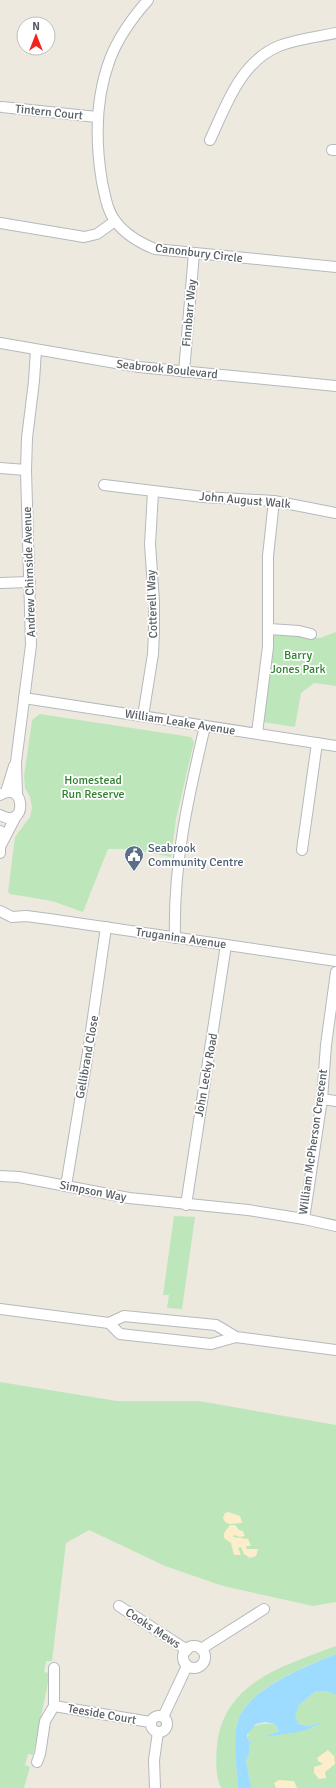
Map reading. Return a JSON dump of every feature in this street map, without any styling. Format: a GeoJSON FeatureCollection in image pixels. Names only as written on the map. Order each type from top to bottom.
{"type":"FeatureCollection","features":[{"type":"Feature","properties":{"kind":"street","name":"Canonbury Circle"},"geometry":{"type":"LineString","coordinates":[[148,0],[137,13],[110,58],[96,117],[97,147],[102,178],[108,206],[115,221],[142,244],[155,248],[336,267]]}},
{"type":"Feature","properties":{"kind":"street"},"geometry":{"type":"LineString","coordinates":[[210,140],[233,90],[243,75],[255,62],[281,46],[336,33]]}},
{"type":"Feature","properties":{"kind":"street","name":"Tintern Court"},"geometry":{"type":"LineString","coordinates":[[2,107],[96,117]]}},
{"type":"Feature","properties":{"kind":"street"},"geometry":{"type":"LineString","coordinates":[[0,223],[84,237],[97,234],[115,221]]}},
{"type":"Feature","properties":{"kind":"street","name":"Finnbarr Way"},"geometry":{"type":"LineString","coordinates":[[184,372],[194,253]]}},
{"type":"Feature","properties":{"kind":"street","name":"Seabrook Boulevard"},"geometry":{"type":"LineString","coordinates":[[0,343],[131,366],[336,386]]}},
{"type":"Feature","properties":{"kind":"street","name":"Andrew Chirnside Avenue"},"geometry":{"type":"LineString","coordinates":[[16,816],[21,805],[17,796],[16,762],[31,645],[26,470],[27,438],[34,381],[39,370],[39,350]]}},
{"type":"Feature","properties":{"kind":"street"},"geometry":{"type":"LineString","coordinates":[[0,468],[26,470]]}},
{"type":"Feature","properties":{"kind":"street","name":"John August Walk"},"geometry":{"type":"LineString","coordinates":[[104,485],[204,497],[274,501],[336,513]]}},
{"type":"Feature","properties":{"kind":"street","name":"Cotterell Way"},"geometry":{"type":"LineString","coordinates":[[143,716],[153,654],[154,632],[154,602],[150,544],[153,492]]}},
{"type":"Feature","properties":{"kind":"street"},"geometry":{"type":"LineString","coordinates":[[257,733],[269,629],[268,556],[274,501]]}},
{"type":"Feature","properties":{"kind":"street"},"geometry":{"type":"LineString","coordinates":[[0,583],[30,582]]}},
{"type":"Feature","properties":{"kind":"street"},"geometry":{"type":"LineString","coordinates":[[269,629],[299,631],[311,634]]}},
{"type":"Feature","properties":{"kind":"street","name":"William Leake Avenue"},"geometry":{"type":"LineString","coordinates":[[24,698],[336,746]]}},
{"type":"Feature","properties":{"kind":"street"},"geometry":{"type":"LineString","coordinates":[[175,938],[179,850],[188,794],[205,726]]}},
{"type":"Feature","properties":{"kind":"street"},"geometry":{"type":"LineString","coordinates":[[302,850],[317,743]]}},
{"type":"Feature","properties":{"kind":"street","name":"Andrew Chirnside Avenue"},"geometry":{"type":"LineString","coordinates":[[2,794],[16,762]]}},
{"type":"Feature","properties":{"kind":"street"},"geometry":{"type":"LineString","coordinates":[[2,794],[17,796]]}},
{"type":"Feature","properties":{"kind":"street"},"geometry":{"type":"LineString","coordinates":[[0,815],[8,818],[16,816]]}},
{"type":"Feature","properties":{"kind":"street"},"geometry":{"type":"LineString","coordinates":[[1,849],[16,816]]}},
{"type":"Feature","properties":{"kind":"street"},"geometry":{"type":"LineString","coordinates":[[0,831],[1,849]]}},
{"type":"Feature","properties":{"kind":"street","name":"Truganina Avenue"},"geometry":{"type":"LineString","coordinates":[[1,908],[26,916],[336,961]]}},
{"type":"Feature","properties":{"kind":"street","name":"Gellibrand Close"},"geometry":{"type":"LineString","coordinates":[[66,1186],[88,1052],[106,927]]}},
{"type":"Feature","properties":{"kind":"street","name":"John Lecky Road"},"geometry":{"type":"LineString","coordinates":[[186,1205],[226,945]]}},
{"type":"Feature","properties":{"kind":"street","name":"William McPherson Crescent"},"geometry":{"type":"LineString","coordinates":[[186,1205],[248,1210],[304,1219],[322,1099],[326,1045],[336,972]]}},
{"type":"Feature","properties":{"kind":"street"},"geometry":{"type":"LineString","coordinates":[[322,1099],[336,1101]]}},
{"type":"Feature","properties":{"kind":"street","name":"Simpson Way"},"geometry":{"type":"LineString","coordinates":[[0,1176],[19,1177],[129,1198],[186,1205]]}},
{"type":"Feature","properties":{"kind":"street"},"geometry":{"type":"LineString","coordinates":[[304,1219],[336,1226]]}},
{"type":"Feature","properties":{"kind":"street"},"geometry":{"type":"LineString","coordinates":[[0,1309],[109,1323],[124,1316],[216,1325],[236,1337]]}},
{"type":"Feature","properties":{"kind":"street"},"geometry":{"type":"LineString","coordinates":[[109,1323],[120,1334],[204,1344],[211,1344],[236,1337],[336,1350]]}},
{"type":"Feature","properties":{"kind":"street","name":"Cooks Mews"},"geometry":{"type":"LineString","coordinates":[[120,1606],[187,1650]]}},
{"type":"Feature","properties":{"kind":"street"},"geometry":{"type":"LineString","coordinates":[[201,1649],[264,1609]]}},
{"type":"Feature","properties":{"kind":"street"},"geometry":{"type":"LineString","coordinates":[[194,1647],[201,1649],[205,1656],[204,1663],[194,1668],[187,1666],[184,1660],[187,1650],[194,1647]]}},
{"type":"Feature","properties":{"kind":"street"},"geometry":{"type":"LineString","coordinates":[[163,1717],[187,1666]]}},
{"type":"Feature","properties":{"kind":"street","name":"Teeside Court"},"geometry":{"type":"LineString","coordinates":[[37,1762],[40,1754],[45,1722],[54,1706],[54,1668]]}},
{"type":"Feature","properties":{"kind":"street","name":"Teeside Court"},"geometry":{"type":"LineString","coordinates":[[54,1706],[150,1722]]}},
{"type":"Feature","properties":{"kind":"street"},"geometry":{"type":"LineString","coordinates":[[158,1732],[152,1729],[150,1722],[154,1717],[163,1717]]}},
{"type":"Feature","properties":{"kind":"street"},"geometry":{"type":"LineString","coordinates":[[158,1732],[166,1728],[167,1722],[163,1717]]}},
{"type":"Feature","properties":{"kind":"street"},"geometry":{"type":"LineString","coordinates":[[155,1788],[154,1760],[158,1732]]}},
{"type":"Feature","properties":{"kind":"green space","name":"Barry Jones Park"},"geometry":{"type":"Polygon","coordinates":[[[336,632],[336,686],[314,683],[301,693],[295,727],[262,722],[273,639],[275,634],[320,638],[336,632]]]}},
{"type":"Feature","properties":{"kind":"green space","name":"Homestead Run Reserve"},"geometry":{"type":"Polygon","coordinates":[[[40,714],[191,737],[194,742],[176,819],[171,857],[132,849],[108,849],[83,912],[52,901],[10,894],[8,892],[15,837],[30,817],[32,807],[30,797],[25,788],[24,776],[32,720],[40,714]]]}},
{"type":"Feature","properties":{"kind":"green space"},"geometry":{"type":"Polygon","coordinates":[[[174,1216],[195,1217],[182,1309],[167,1308],[169,1295],[163,1295],[174,1216]]]}},
{"type":"Feature","properties":{"kind":"green space"},"geometry":{"type":"Polygon","coordinates":[[[0,1382],[117,1401],[199,1401],[336,1425],[336,1602],[313,1606],[223,1586],[165,1566],[89,1530],[66,1543],[52,1661],[46,1661],[44,1672],[50,1673],[33,1755],[28,1754],[25,1765],[30,1767],[24,1788],[0,1788],[0,1382]]]}},
{"type":"Feature","properties":{"kind":"green space"},"geometry":{"type":"Polygon","coordinates":[[[336,1646],[336,1654],[294,1672],[265,1688],[253,1698],[244,1709],[238,1721],[235,1736],[238,1788],[221,1788],[216,1762],[217,1746],[222,1724],[231,1706],[244,1691],[260,1679],[297,1660],[336,1646]]]}},
{"type":"Feature","properties":{"kind":"green space"},"geometry":{"type":"Polygon","coordinates":[[[316,1691],[327,1691],[336,1695],[336,1788],[251,1788],[246,1760],[249,1754],[249,1745],[255,1741],[248,1743],[249,1732],[259,1724],[275,1724],[279,1731],[266,1736],[313,1728],[320,1724],[310,1726],[298,1724],[294,1715],[299,1705],[316,1691]]]}},
{"type":"Feature","properties":{"kind":"sand"},"geometry":{"type":"Polygon","coordinates":[[[228,1512],[240,1516],[242,1523],[229,1524],[225,1522],[223,1518],[225,1513],[228,1512]]]}},
{"type":"Feature","properties":{"kind":"sand"},"geometry":{"type":"Polygon","coordinates":[[[230,1525],[235,1525],[239,1530],[243,1531],[245,1536],[240,1537],[234,1535],[233,1537],[248,1539],[251,1546],[246,1546],[247,1549],[258,1549],[256,1556],[250,1558],[244,1554],[241,1547],[238,1548],[241,1555],[234,1555],[231,1543],[224,1538],[224,1533],[230,1525]]]}},
{"type":"Feature","properties":{"kind":"sand"},"geometry":{"type":"Polygon","coordinates":[[[328,1750],[334,1756],[335,1764],[325,1772],[326,1778],[319,1779],[314,1773],[314,1767],[323,1764],[318,1761],[317,1758],[328,1750]]]}},
{"type":"Feature","properties":{"kind":"sand"},"geometry":{"type":"Polygon","coordinates":[[[279,1780],[294,1781],[297,1788],[276,1788],[274,1783],[279,1780]]]}},
{"type":"Feature","properties":{"kind":"water"},"geometry":{"type":"Polygon","coordinates":[[[336,1654],[336,1695],[327,1691],[316,1691],[299,1705],[295,1715],[298,1724],[310,1726],[322,1723],[315,1727],[301,1731],[263,1737],[279,1731],[275,1724],[265,1722],[256,1724],[247,1735],[249,1743],[257,1740],[249,1745],[249,1754],[246,1760],[251,1788],[238,1788],[235,1736],[238,1721],[244,1709],[253,1698],[266,1688],[295,1672],[336,1654]]]}},
{"type":"Feature","properties":{"kind":"place","name":"Seabrook Community Centre"},"geometry":{"type":"Point","coordinates":[134,872]}}]}
